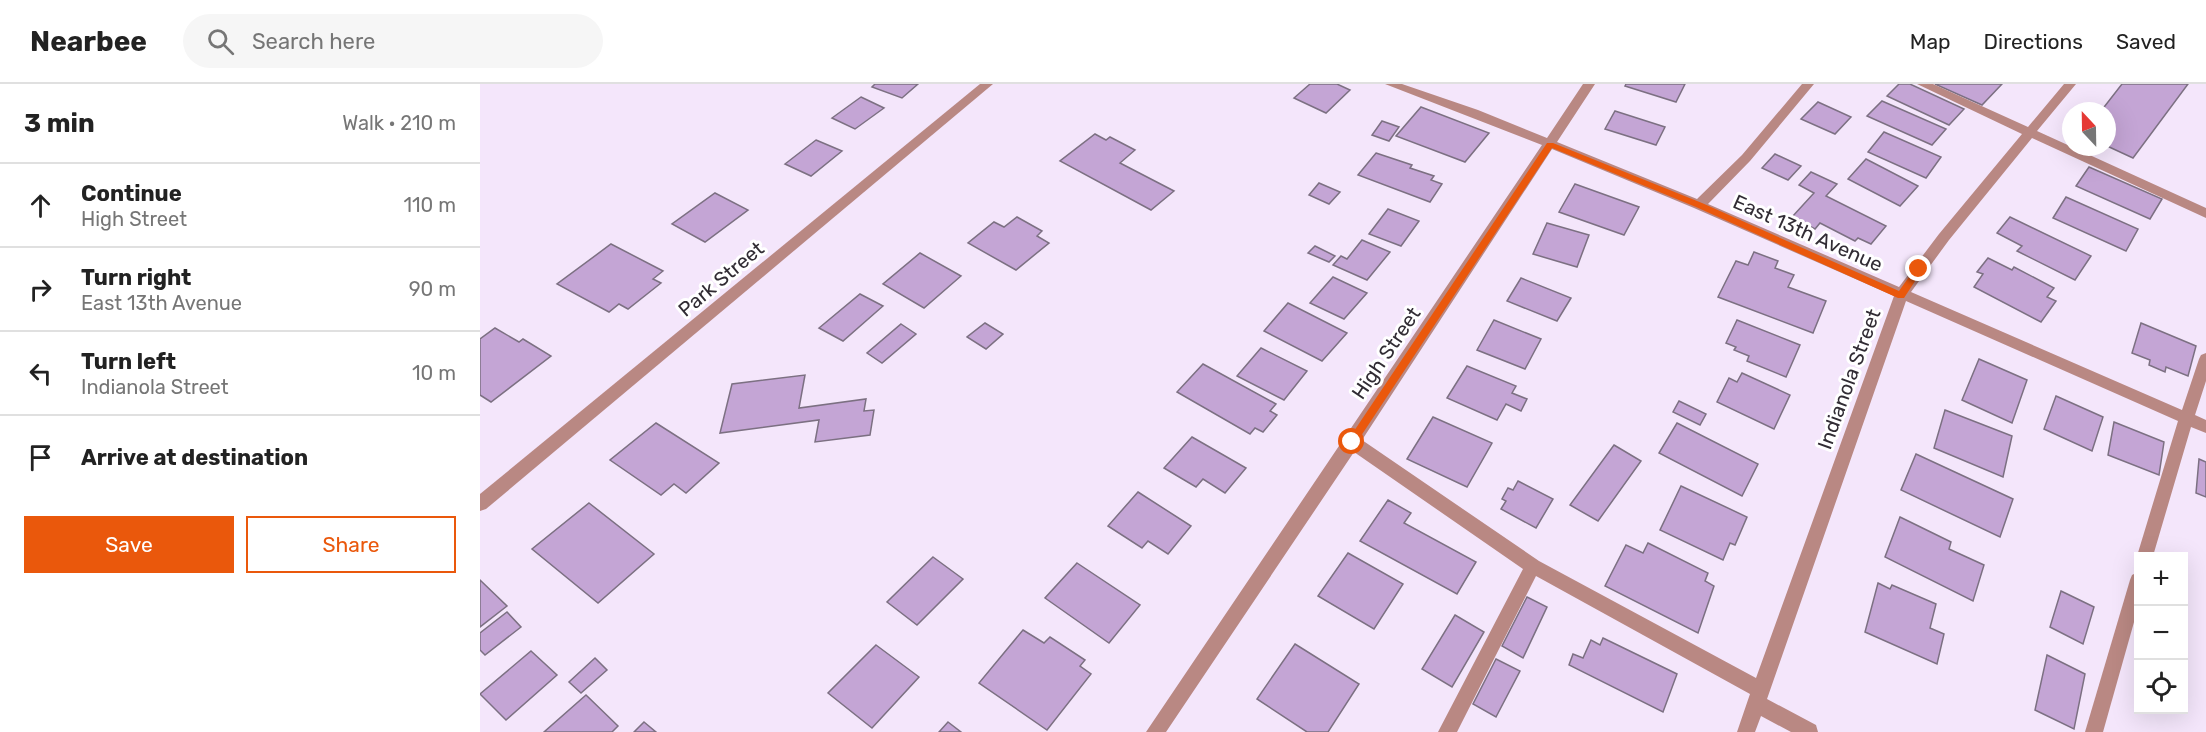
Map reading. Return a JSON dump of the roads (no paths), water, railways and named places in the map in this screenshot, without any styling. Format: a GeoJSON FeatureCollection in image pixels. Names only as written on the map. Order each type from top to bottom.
{"type":"FeatureCollection","features":[{"type":"Feature","properties":{"kind":"street","name":"Park Street"},"geometry":{"type":"LineString","coordinates":[[480,504],[987,84]]}},
{"type":"Feature","properties":{"kind":"street","name":"East 13th Avenue"},"geometry":{"type":"LineString","coordinates":[[1390,84],[1453,105],[1699,205],[2206,428]]}},
{"type":"Feature","properties":{"kind":"street","name":"High Street"},"geometry":{"type":"LineString","coordinates":[[1155,732],[1352,442],[1589,84]]}},
{"type":"Feature","properties":{"kind":"street"},"geometry":{"type":"LineString","coordinates":[[1699,205],[1746,158],[1808,84]]}},
{"type":"Feature","properties":{"kind":"street"},"geometry":{"type":"LineString","coordinates":[[1923,84],[2206,213]]}},
{"type":"Feature","properties":{"kind":"street","name":"Indianola Street"},"geometry":{"type":"LineString","coordinates":[[1746,732],[1901,295],[1944,237],[2070,84]]}},
{"type":"Feature","properties":{"kind":"street"},"geometry":{"type":"LineString","coordinates":[[2146,552],[2206,359]]}},
{"type":"Feature","properties":{"kind":"street"},"geometry":{"type":"LineString","coordinates":[[1352,442],[1533,566],[1758,696],[1809,732]]}},
{"type":"Feature","properties":{"kind":"street"},"geometry":{"type":"LineString","coordinates":[[1447,732],[1533,566]]}},
{"type":"Feature","properties":{"kind":"street"},"geometry":{"type":"LineString","coordinates":[[2094,732],[2134,597]]}}]}
